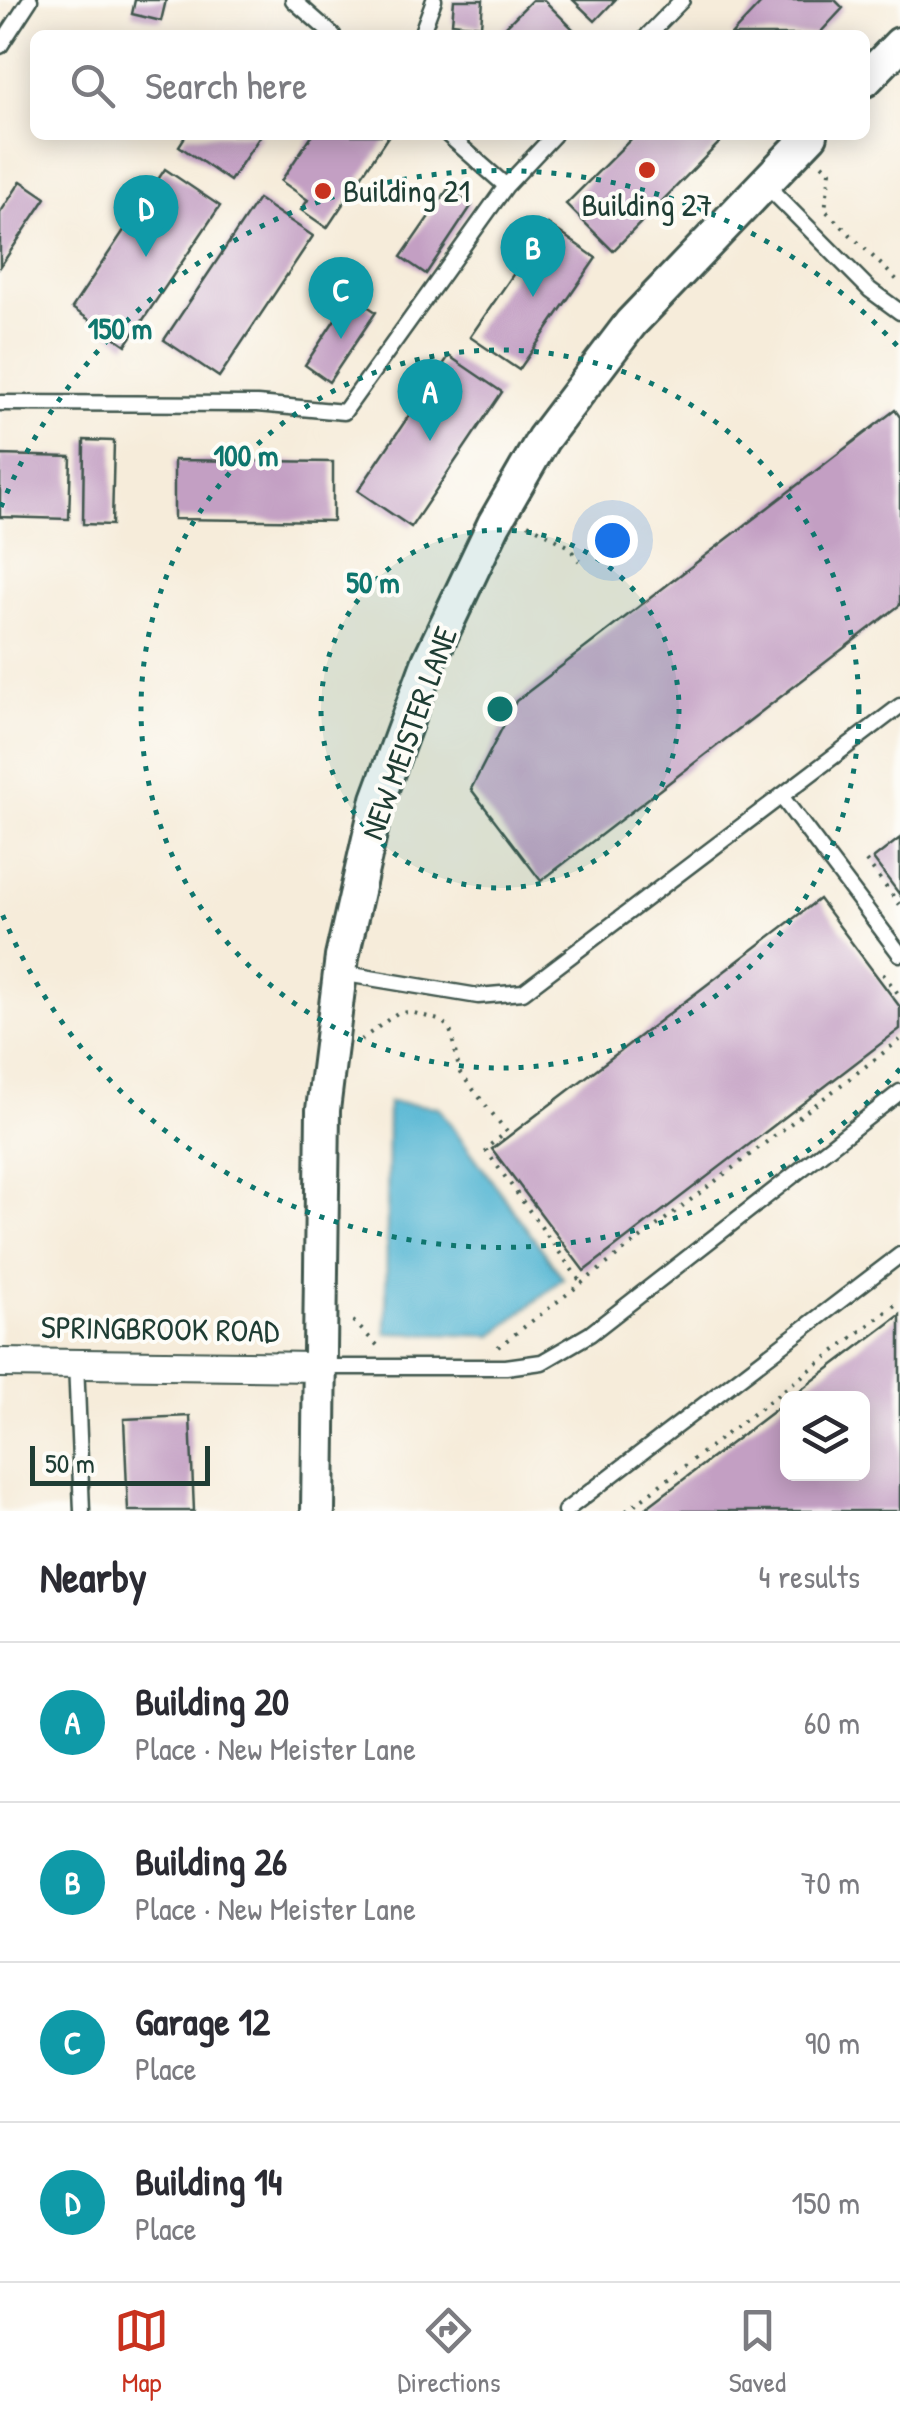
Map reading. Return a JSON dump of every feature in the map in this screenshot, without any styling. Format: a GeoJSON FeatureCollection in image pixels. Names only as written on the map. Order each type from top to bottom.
{"type":"FeatureCollection","features":[{"type":"Feature","properties":{"kind":"street"},"geometry":{"type":"LineString","coordinates":[[870,75],[900,44]]}},
{"type":"Feature","properties":{"kind":"street","name":"NEW MEISTER LANE"},"geometry":{"type":"LineString","coordinates":[[318,1511],[323,1110],[340,973],[378,798],[429,661],[494,524],[543,440],[631,324],[764,183],[817,149]]}},
{"type":"Feature","properties":{"kind":"street","name":"SPRINGBROOK ROAD"},"geometry":{"type":"LineString","coordinates":[[0,1363],[318,1366]]}},
{"type":"Feature","properties":{"kind":"lane"},"geometry":{"type":"LineString","coordinates":[[0,46],[30,0]]}},
{"type":"Feature","properties":{"kind":"lane"},"geometry":{"type":"LineString","coordinates":[[293,0],[327,30]]}},
{"type":"Feature","properties":{"kind":"lane"},"geometry":{"type":"LineString","coordinates":[[423,30],[434,0]]}},
{"type":"Feature","properties":{"kind":"lane"},"geometry":{"type":"LineString","coordinates":[[653,30],[682,0]]}},
{"type":"Feature","properties":{"kind":"lane"},"geometry":{"type":"LineString","coordinates":[[454,140],[506,186]]}},
{"type":"Feature","properties":{"kind":"lane"},"geometry":{"type":"LineString","coordinates":[[0,403],[257,404],[344,412],[506,186],[549,140]]}},
{"type":"Feature","properties":{"kind":"lane"},"geometry":{"type":"LineString","coordinates":[[764,183],[870,290],[900,312]]}},
{"type":"Feature","properties":{"kind":"lane"},"geometry":{"type":"LineString","coordinates":[[340,973],[478,996],[522,992],[900,706]]}},
{"type":"Feature","properties":{"kind":"lane"},"geometry":{"type":"LineString","coordinates":[[780,796],[900,954]]}},
{"type":"Feature","properties":{"kind":"lane"},"geometry":{"type":"LineString","coordinates":[[318,1366],[506,1367],[542,1362],[590,1334],[900,1092]]}},
{"type":"Feature","properties":{"kind":"lane"},"geometry":{"type":"LineString","coordinates":[[565,1511],[900,1254]]}},
{"type":"Feature","properties":{"kind":"lane"},"geometry":{"type":"LineString","coordinates":[[76,1362],[82,1511]]}},
{"type":"Feature","properties":{"kind":"path"},"geometry":{"type":"LineString","coordinates":[[817,149],[830,171],[824,210],[900,283]]}},
{"type":"Feature","properties":{"kind":"path"},"geometry":{"type":"LineString","coordinates":[[528,524],[568,546],[579,560]]}},
{"type":"Feature","properties":{"kind":"path"},"geometry":{"type":"LineString","coordinates":[[866,861],[900,904]]}},
{"type":"Feature","properties":{"kind":"path"},"geometry":{"type":"LineString","coordinates":[[884,974],[900,996]]}},
{"type":"Feature","properties":{"kind":"path"},"geometry":{"type":"LineString","coordinates":[[360,1041],[398,1013],[411,1012],[442,1020],[450,1029],[460,1073],[506,1132],[484,1149],[580,1281]]}},
{"type":"Feature","properties":{"kind":"path"},"geometry":{"type":"LineString","coordinates":[[494,1350],[900,1040]]}},
{"type":"Feature","properties":{"kind":"path"},"geometry":{"type":"LineString","coordinates":[[626,1511],[900,1302]]}},
{"type":"Feature","properties":{"kind":"path"},"geometry":{"type":"LineString","coordinates":[[353,1321],[384,1350]]}},
{"type":"Feature","properties":{"kind":"water"},"geometry":{"type":"Polygon","coordinates":[[[388,1102],[438,1107],[563,1278],[493,1336],[386,1333],[388,1102]]]}},
{"type":"Feature","properties":{"kind":"building"},"geometry":{"type":"Polygon","coordinates":[[[135,0],[166,0],[161,21],[132,14],[135,0]]]}},
{"type":"Feature","properties":{"kind":"building"},"geometry":{"type":"Polygon","coordinates":[[[454,0],[483,0],[481,26],[452,23],[454,0]]]}},
{"type":"Feature","properties":{"kind":"building"},"geometry":{"type":"Polygon","coordinates":[[[532,0],[544,0],[574,30],[502,30],[532,0]]]}},
{"type":"Feature","properties":{"kind":"building"},"geometry":{"type":"Polygon","coordinates":[[[573,0],[615,0],[595,21],[573,0]]]}},
{"type":"Feature","properties":{"kind":"building"},"geometry":{"type":"Polygon","coordinates":[[[764,0],[835,0],[843,8],[823,30],[736,30],[764,0]]]}},
{"type":"Feature","properties":{"kind":"building"},"geometry":{"type":"Polygon","coordinates":[[[183,140],[258,140],[230,181],[179,146],[183,140]]]}},
{"type":"Feature","properties":{"kind":"building","name":"Building 21"},"geometry":{"type":"Polygon","coordinates":[[[309,140],[386,140],[327,228],[301,210],[308,200],[281,181],[309,140]]]}},
{"type":"Feature","properties":{"kind":"building","name":"Building 27"},"geometry":{"type":"Polygon","coordinates":[[[630,140],[722,140],[613,251],[566,204],[630,140]]]}},
{"type":"Feature","properties":{"kind":"building"},"geometry":{"type":"Polygon","coordinates":[[[165,169],[220,206],[126,345],[72,308],[165,169]]]}},
{"type":"Feature","properties":{"kind":"building"},"geometry":{"type":"Polygon","coordinates":[[[21,181],[46,198],[0,267],[0,213],[21,181]]]}},
{"type":"Feature","properties":{"kind":"building"},"geometry":{"type":"Polygon","coordinates":[[[448,189],[472,205],[426,274],[401,257],[448,189]]]}},
{"type":"Feature","properties":{"kind":"building"},"geometry":{"type":"Polygon","coordinates":[[[258,199],[313,236],[219,377],[164,340],[258,199]]]}},
{"type":"Feature","properties":{"kind":"building"},"geometry":{"type":"Polygon","coordinates":[[[548,224],[596,258],[519,370],[470,337],[548,224]]]}},
{"type":"Feature","properties":{"kind":"building"},"geometry":{"type":"Polygon","coordinates":[[[351,295],[376,312],[329,382],[305,365],[351,295]]]}},
{"type":"Feature","properties":{"kind":"building"},"geometry":{"type":"Polygon","coordinates":[[[449,356],[502,392],[411,527],[358,491],[449,356]]]}},
{"type":"Feature","properties":{"kind":"building"},"geometry":{"type":"Polygon","coordinates":[[[895,410],[900,417],[900,605],[541,881],[471,789],[516,701],[895,410]]]}},
{"type":"Feature","properties":{"kind":"building"},"geometry":{"type":"Polygon","coordinates":[[[84,440],[114,441],[112,525],[83,524],[84,440]]]}},
{"type":"Feature","properties":{"kind":"building"},"geometry":{"type":"Polygon","coordinates":[[[0,455],[71,457],[69,519],[0,517],[0,455]]]}},
{"type":"Feature","properties":{"kind":"building"},"geometry":{"type":"Polygon","coordinates":[[[174,460],[333,462],[333,521],[174,519],[174,460]]]}},
{"type":"Feature","properties":{"kind":"building"},"geometry":{"type":"Polygon","coordinates":[[[900,838],[900,895],[873,859],[900,838]]]}},
{"type":"Feature","properties":{"kind":"building"},"geometry":{"type":"Polygon","coordinates":[[[819,899],[900,1007],[900,1029],[584,1271],[492,1149],[819,899]]]}},
{"type":"Feature","properties":{"kind":"building"},"geometry":{"type":"Polygon","coordinates":[[[900,1315],[900,1511],[642,1511],[780,1406],[780,1481],[870,1481],[870,1391],[799,1391],[900,1315]]]}},
{"type":"Feature","properties":{"kind":"building"},"geometry":{"type":"Polygon","coordinates":[[[190,1416],[194,1511],[128,1511],[124,1419],[190,1416]]]}},
{"type":"Feature","properties":{"kind":"place","name":"Building 27"},"geometry":{"type":"Point","coordinates":[647,170]}},
{"type":"Feature","properties":{"kind":"place","name":"Building 21"},"geometry":{"type":"Point","coordinates":[323,191]}},
{"type":"Feature","properties":{"kind":"place","name":"Building 14"},"geometry":{"type":"Point","coordinates":[146,257]}},
{"type":"Feature","properties":{"kind":"place","name":"Building 26"},"geometry":{"type":"Point","coordinates":[533,297]}},
{"type":"Feature","properties":{"kind":"place","name":"Garage 12"},"geometry":{"type":"Point","coordinates":[341,339]}},
{"type":"Feature","properties":{"kind":"place","name":"Building 20"},"geometry":{"type":"Point","coordinates":[430,441]}}]}
